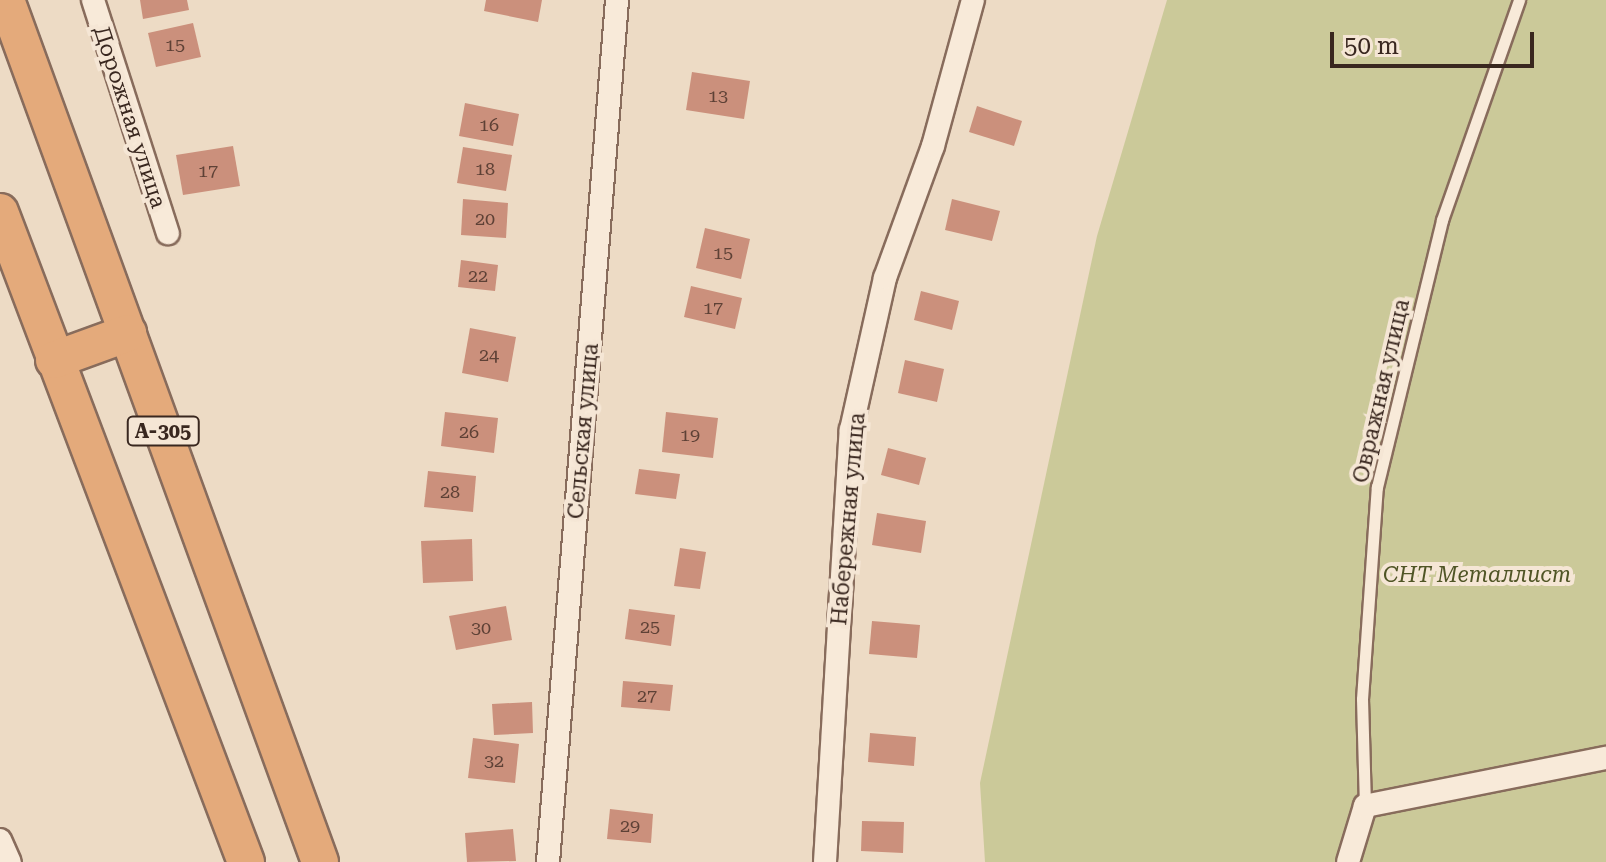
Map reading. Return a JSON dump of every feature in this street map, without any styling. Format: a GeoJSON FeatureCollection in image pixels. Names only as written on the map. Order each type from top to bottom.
{"type":"FeatureCollection","features":[{"type":"Feature","properties":{"kind":"highway","name":"А-305"},"geometry":{"type":"LineString","coordinates":[[6,0],[320,862]]}},
{"type":"Feature","properties":{"kind":"highway"},"geometry":{"type":"LineString","coordinates":[[0,212],[237,860]]}},
{"type":"Feature","properties":{"kind":"highway"},"geometry":{"type":"LineString","coordinates":[[54,360],[128,333]]}},
{"type":"Feature","properties":{"kind":"street","name":"Дорожная улица"},"geometry":{"type":"LineString","coordinates":[[93,0],[168,233]]}},
{"type":"Feature","properties":{"kind":"street","name":"Сельская улица"},"geometry":{"type":"LineString","coordinates":[[548,862],[617,0]]}},
{"type":"Feature","properties":{"kind":"street","name":"Набережная улица"},"geometry":{"type":"LineString","coordinates":[[825,862],[851,430],[885,278],[933,146],[973,0]]}},
{"type":"Feature","properties":{"kind":"street"},"geometry":{"type":"LineString","coordinates":[[1350,859],[1365,806],[1606,758]]}},
{"type":"Feature","properties":{"kind":"street"},"geometry":{"type":"LineString","coordinates":[[0,840],[10,862]]}},
{"type":"Feature","properties":{"kind":"lane","name":"Овражная улица"},"geometry":{"type":"LineString","coordinates":[[1365,806],[1362,699],[1377,487],[1442,220],[1519,0]]}},
{"type":"Feature","properties":{"kind":"green space","name":"СНТ Металлист"},"geometry":{"type":"Polygon","coordinates":[[[1167,0],[1606,0],[1606,862],[985,862],[980,783],[1097,236],[1167,0]]]}},
{"type":"Feature","properties":{"kind":"building"},"geometry":{"type":"Polygon","coordinates":[[[140,0],[187,0],[189,10],[143,19],[140,0]]]}},
{"type":"Feature","properties":{"kind":"building"},"geometry":{"type":"Polygon","coordinates":[[[486,0],[542,0],[538,22],[484,11],[486,0]]]}},
{"type":"Feature","properties":{"kind":"building"},"geometry":{"type":"Polygon","coordinates":[[[193,23],[201,57],[156,67],[148,33],[193,23]]]}},
{"type":"Feature","properties":{"kind":"building"},"geometry":{"type":"Polygon","coordinates":[[[692,72],[750,81],[744,119],[686,110],[692,72]]]}},
{"type":"Feature","properties":{"kind":"building"},"geometry":{"type":"Polygon","coordinates":[[[465,103],[519,114],[513,146],[459,136],[465,103]]]}},
{"type":"Feature","properties":{"kind":"building"},"geometry":{"type":"Polygon","coordinates":[[[977,106],[1022,121],[1014,146],[969,132],[977,106]]]}},
{"type":"Feature","properties":{"kind":"building"},"geometry":{"type":"Polygon","coordinates":[[[233,146],[240,186],[183,195],[176,155],[233,146]]]}},
{"type":"Feature","properties":{"kind":"building"},"geometry":{"type":"Polygon","coordinates":[[[463,147],[512,155],[506,191],[457,183],[463,147]]]}},
{"type":"Feature","properties":{"kind":"building"},"geometry":{"type":"Polygon","coordinates":[[[463,199],[508,203],[506,238],[461,235],[463,199]]]}},
{"type":"Feature","properties":{"kind":"building"},"geometry":{"type":"Polygon","coordinates":[[[952,199],[1000,211],[992,241],[945,230],[952,199]]]}},
{"type":"Feature","properties":{"kind":"building"},"geometry":{"type":"Polygon","coordinates":[[[705,228],[750,239],[741,279],[696,268],[705,228]]]}},
{"type":"Feature","properties":{"kind":"building"},"geometry":{"type":"Polygon","coordinates":[[[461,260],[498,265],[495,291],[458,287],[461,260]]]}},
{"type":"Feature","properties":{"kind":"building"},"geometry":{"type":"Polygon","coordinates":[[[691,286],[742,298],[735,329],[684,317],[691,286]]]}},
{"type":"Feature","properties":{"kind":"building"},"geometry":{"type":"Polygon","coordinates":[[[921,291],[959,301],[952,330],[914,320],[921,291]]]}},
{"type":"Feature","properties":{"kind":"building"},"geometry":{"type":"Polygon","coordinates":[[[470,328],[516,337],[508,382],[462,373],[470,328]]]}},
{"type":"Feature","properties":{"kind":"building"},"geometry":{"type":"Polygon","coordinates":[[[905,360],[944,369],[937,402],[898,393],[905,360]]]}},
{"type":"Feature","properties":{"kind":"building"},"geometry":{"type":"Polygon","coordinates":[[[445,412],[498,418],[494,453],[441,446],[445,412]]]}},
{"type":"Feature","properties":{"kind":"building"},"geometry":{"type":"Polygon","coordinates":[[[666,412],[718,418],[713,458],[662,452],[666,412]]]}},
{"type":"Feature","properties":{"kind":"building"},"geometry":{"type":"Polygon","coordinates":[[[888,448],[926,458],[919,485],[881,475],[888,448]]]}},
{"type":"Feature","properties":{"kind":"building"},"geometry":{"type":"Polygon","coordinates":[[[639,469],[680,474],[676,499],[635,494],[639,469]]]}},
{"type":"Feature","properties":{"kind":"building"},"geometry":{"type":"Polygon","coordinates":[[[428,471],[476,476],[473,512],[424,507],[428,471]]]}},
{"type":"Feature","properties":{"kind":"building"},"geometry":{"type":"Polygon","coordinates":[[[877,513],[926,521],[921,553],[872,545],[877,513]]]}},
{"type":"Feature","properties":{"kind":"building"},"geometry":{"type":"Polygon","coordinates":[[[472,539],[473,581],[423,583],[421,541],[472,539]]]}},
{"type":"Feature","properties":{"kind":"building"},"geometry":{"type":"Polygon","coordinates":[[[680,548],[706,552],[700,589],[674,586],[680,548]]]}},
{"type":"Feature","properties":{"kind":"building"},"geometry":{"type":"Polygon","coordinates":[[[506,606],[512,640],[456,650],[449,616],[506,606]]]}},
{"type":"Feature","properties":{"kind":"building"},"geometry":{"type":"Polygon","coordinates":[[[629,609],[675,615],[671,646],[625,639],[629,609]]]}},
{"type":"Feature","properties":{"kind":"building"},"geometry":{"type":"Polygon","coordinates":[[[872,621],[920,625],[917,658],[869,654],[872,621]]]}},
{"type":"Feature","properties":{"kind":"building"},"geometry":{"type":"Polygon","coordinates":[[[623,681],[673,685],[670,711],[621,707],[623,681]]]}},
{"type":"Feature","properties":{"kind":"building"},"geometry":{"type":"Polygon","coordinates":[[[532,702],[533,733],[494,735],[492,704],[532,702]]]}},
{"type":"Feature","properties":{"kind":"building"},"geometry":{"type":"Polygon","coordinates":[[[870,733],[916,737],[914,766],[868,762],[870,733]]]}},
{"type":"Feature","properties":{"kind":"building"},"geometry":{"type":"Polygon","coordinates":[[[473,738],[519,744],[515,783],[468,778],[473,738]]]}},
{"type":"Feature","properties":{"kind":"building"},"geometry":{"type":"Polygon","coordinates":[[[610,809],[653,814],[651,843],[607,839],[610,809]]]}},
{"type":"Feature","properties":{"kind":"building"},"geometry":{"type":"Polygon","coordinates":[[[862,821],[904,822],[903,853],[861,851],[862,821]]]}},
{"type":"Feature","properties":{"kind":"building"},"geometry":{"type":"Polygon","coordinates":[[[513,829],[516,861],[467,862],[465,833],[513,829]]]}}]}
